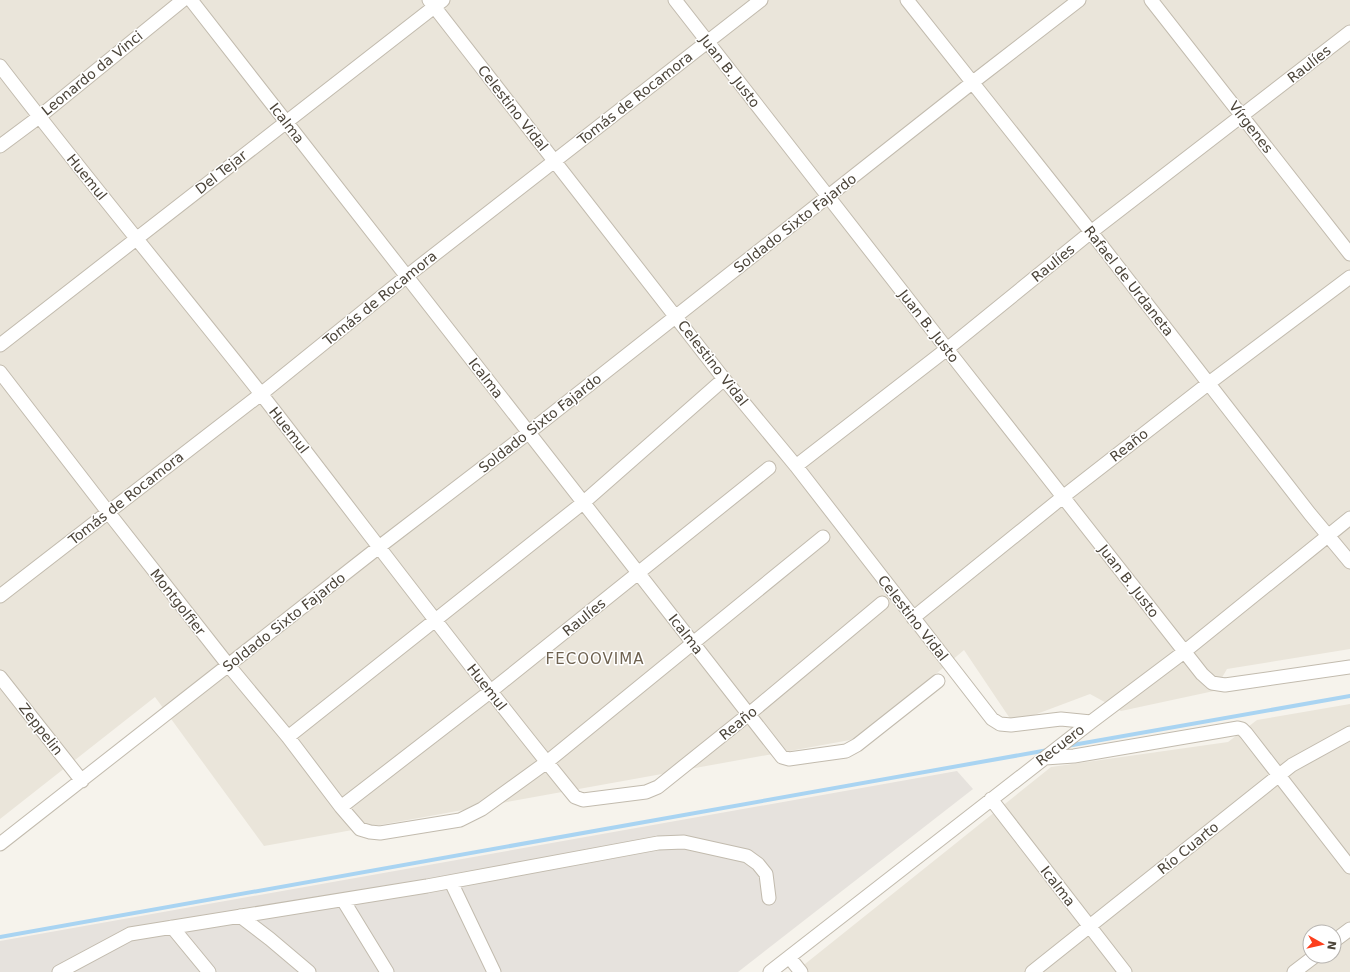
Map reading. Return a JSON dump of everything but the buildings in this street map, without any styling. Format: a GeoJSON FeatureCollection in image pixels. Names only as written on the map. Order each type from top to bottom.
{"type":"FeatureCollection","features":[{"type":"Feature","properties":{"kind":"street","name":"Leonardo da Vinci"},"geometry":{"type":"LineString","coordinates":[[0,146],[183,0]]}},
{"type":"Feature","properties":{"kind":"street","name":"Icalma"},"geometry":{"type":"LineString","coordinates":[[191,0],[782,757],[789,759],[846,751],[857,745],[938,681]]}},
{"type":"Feature","properties":{"kind":"street","name":"Juan B. Justo"},"geometry":{"type":"LineString","coordinates":[[675,0],[1202,674],[1212,683],[1225,685],[1350,667]]}},
{"type":"Feature","properties":{"kind":"street","name":"Tomás de Rocamora"},"geometry":{"type":"LineString","coordinates":[[0,596],[261,394],[407,276],[761,0]]}},
{"type":"Feature","properties":{"kind":"street","name":"Rafael de Urdaneta"},"geometry":{"type":"LineString","coordinates":[[907,0],[1209,382],[1310,514],[1350,562]]}},
{"type":"Feature","properties":{"kind":"street","name":"Soldado Sixto Fajardo"},"geometry":{"type":"LineString","coordinates":[[0,844],[379,547],[528,433],[1079,0]]}},
{"type":"Feature","properties":{"kind":"street","name":"Vírgenes"},"geometry":{"type":"LineString","coordinates":[[1151,0],[1350,254]]}},
{"type":"Feature","properties":{"kind":"street","name":"Del Tejar"},"geometry":{"type":"LineString","coordinates":[[0,345],[286,122],[435,2]]}},
{"type":"Feature","properties":{"kind":"street","name":"Celestino Vidal"},"geometry":{"type":"LineString","coordinates":[[435,2],[554,161],[724,379],[796,466],[992,718],[1000,724],[1011,725],[1061,720],[1091,722]]}},
{"type":"Feature","properties":{"kind":"street","name":"Raulíes"},"geometry":{"type":"LineString","coordinates":[[796,466],[947,349],[1091,232],[1350,32]]}},
{"type":"Feature","properties":{"kind":"street","name":"Huemul"},"geometry":{"type":"LineString","coordinates":[[0,66],[261,394],[575,797]]}},
{"type":"Feature","properties":{"kind":"street","name":"Reaño"},"geometry":{"type":"LineString","coordinates":[[913,618],[1064,496],[1209,382],[1350,277]]}},
{"type":"Feature","properties":{"kind":"street","name":"Montgolfier"},"geometry":{"type":"LineString","coordinates":[[0,372],[229,666],[288,737],[341,807],[360,829],[380,833],[460,820],[482,808],[547,762]]}},
{"type":"Feature","properties":{"kind":"street"},"geometry":{"type":"LineString","coordinates":[[288,737],[584,502],[724,379]]}},
{"type":"Feature","properties":{"kind":"street","name":"Raulíes"},"geometry":{"type":"LineString","coordinates":[[341,807],[639,574],[769,468]]}},
{"type":"Feature","properties":{"kind":"street","name":"Recuero"},"geometry":{"type":"LineString","coordinates":[[770,972],[991,799],[1184,652],[1350,518]]}},
{"type":"Feature","properties":{"kind":"street"},"geometry":{"type":"LineString","coordinates":[[547,762],[823,536]]}},
{"type":"Feature","properties":{"kind":"street","name":"Reaño"},"geometry":{"type":"LineString","coordinates":[[575,797],[583,800],[646,792],[658,787],[749,714],[882,603]]}},
{"type":"Feature","properties":{"kind":"street","name":"Zeppelin"},"geometry":{"type":"LineString","coordinates":[[0,677],[82,781]]}},
{"type":"Feature","properties":{"kind":"street"},"geometry":{"type":"LineString","coordinates":[[1045,758],[1074,756],[1238,728],[1242,729],[1350,867]]}},
{"type":"Feature","properties":{"kind":"street","name":"Río Cuarto"},"geometry":{"type":"LineString","coordinates":[[1032,972],[1292,765],[1350,733]]}},
{"type":"Feature","properties":{"kind":"street","name":"Icalma"},"geometry":{"type":"LineString","coordinates":[[991,799],[1125,972]]}},
{"type":"Feature","properties":{"kind":"street"},"geometry":{"type":"LineString","coordinates":[[59,972],[130,934],[451,882],[658,843],[684,842],[747,856],[758,864],[766,874],[769,898]]}},
{"type":"Feature","properties":{"kind":"street"},"geometry":{"type":"LineString","coordinates":[[451,882],[494,972]]}},
{"type":"Feature","properties":{"kind":"street"},"geometry":{"type":"LineString","coordinates":[[343,900],[386,972]]}},
{"type":"Feature","properties":{"kind":"street"},"geometry":{"type":"LineString","coordinates":[[240,916],[309,972]]}},
{"type":"Feature","properties":{"kind":"street"},"geometry":{"type":"LineString","coordinates":[[172,927],[209,972]]}},
{"type":"Feature","properties":{"kind":"street"},"geometry":{"type":"LineString","coordinates":[[789,957],[801,972]]}},
{"type":"Feature","properties":{"kind":"street"},"geometry":{"type":"LineString","coordinates":[[1294,972],[1304,964]]}},
{"type":"Feature","properties":{"kind":"shaded area"},"geometry":{"type":"Polygon","coordinates":[[[0,0],[1350,0],[1350,649],[1227,669],[1214,691],[1121,711],[1090,694],[1013,723],[964,650],[861,738],[264,846],[155,697],[0,819],[0,0]]]}},
{"type":"Feature","properties":{"kind":"shaded area"},"geometry":{"type":"Polygon","coordinates":[[[1350,704],[1350,972],[795,972],[1051,767],[1228,742],[1257,720],[1350,704]]]}},
{"type":"Feature","properties":{"kind":"shaded area"},"geometry":{"type":"Polygon","coordinates":[[[957,771],[973,789],[738,972],[0,972],[0,941],[957,771]]]}},
{"type":"Feature","properties":{"kind":"waterway"},"geometry":{"type":"LineString","coordinates":[[1067,746],[1350,696]]}},
{"type":"Feature","properties":{"kind":"waterway"},"geometry":{"type":"LineString","coordinates":[[0,937],[1048,750]]}},
{"type":"Feature","properties":{"kind":"district","name":"FECOOVIMA"},"geometry":{"type":"Point","coordinates":[595,659]}}]}
